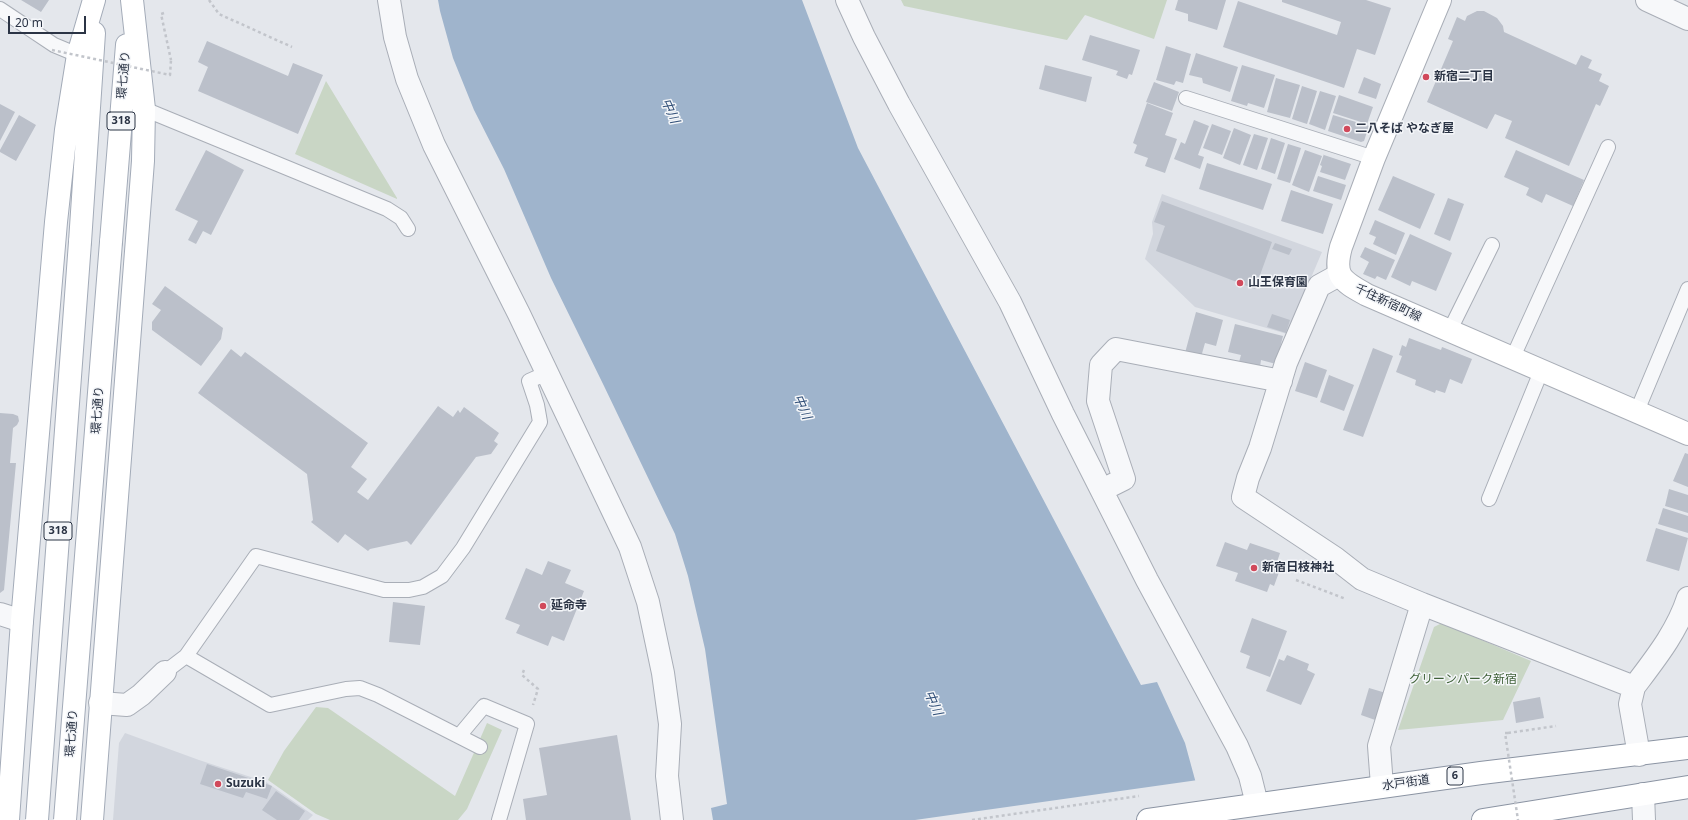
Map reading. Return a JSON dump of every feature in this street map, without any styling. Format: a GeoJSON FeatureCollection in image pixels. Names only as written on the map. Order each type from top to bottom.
{"type":"FeatureCollection","features":[{"type":"Feature","properties":{"kind":"main road"},"geometry":{"type":"LineString","coordinates":[[8,820],[22,621],[56,222],[66,130],[78,55],[95,0]]}},
{"type":"Feature","properties":{"kind":"main road","name":"318"},"geometry":{"type":"LineString","coordinates":[[37,820],[80,242],[95,0]]}},
{"type":"Feature","properties":{"kind":"main road"},"geometry":{"type":"LineString","coordinates":[[92,820],[143,161],[144,109],[131,0]]}},
{"type":"Feature","properties":{"kind":"main road","name":"環七通り"},"geometry":{"type":"LineString","coordinates":[[65,820],[131,0]]}},
{"type":"Feature","properties":{"kind":"main road"},"geometry":{"type":"LineString","coordinates":[[1339,275],[1337,261],[1341,247],[1374,158],[1440,0]]}},
{"type":"Feature","properties":{"kind":"main road","name":"千住新宿町線"},"geometry":{"type":"LineString","coordinates":[[1339,275],[1348,284],[1367,295],[1542,369],[1688,434]]}},
{"type":"Feature","properties":{"kind":"main road","name":"水戸街道"},"geometry":{"type":"LineString","coordinates":[[1148,820],[1382,786],[1688,748]]}},
{"type":"Feature","properties":{"kind":"main road"},"geometry":{"type":"LineString","coordinates":[[1483,820],[1688,787]]}},
{"type":"Feature","properties":{"kind":"street"},"geometry":{"type":"LineString","coordinates":[[389,0],[395,36],[407,79],[434,145],[547,373],[630,547],[648,602],[663,672],[670,724],[667,776],[672,820]]}},
{"type":"Feature","properties":{"kind":"street"},"geometry":{"type":"LineString","coordinates":[[847,0],[864,37],[899,104],[1010,302],[1147,580],[1237,746],[1250,776],[1257,804]]}},
{"type":"Feature","properties":{"kind":"street"},"geometry":{"type":"LineString","coordinates":[[1647,0],[1688,19]]}},
{"type":"Feature","properties":{"kind":"street"},"geometry":{"type":"LineString","coordinates":[[1339,275],[1319,286],[1286,362],[1260,448],[1248,478],[1243,497],[1335,558],[1362,579],[1634,687]]}},
{"type":"Feature","properties":{"kind":"street"},"geometry":{"type":"LineString","coordinates":[[1102,490],[1124,478],[1098,401],[1101,365],[1116,349],[1281,381]]}},
{"type":"Feature","properties":{"kind":"street"},"geometry":{"type":"LineString","coordinates":[[1639,755],[1630,704],[1634,687],[1672,634],[1683,615],[1688,598]]}},
{"type":"Feature","properties":{"kind":"street"},"geometry":{"type":"LineString","coordinates":[[1382,786],[1379,746],[1422,604]]}},
{"type":"Feature","properties":{"kind":"street"},"geometry":{"type":"LineString","coordinates":[[0,614],[22,621]]}},
{"type":"Feature","properties":{"kind":"street"},"geometry":{"type":"LineString","coordinates":[[100,703],[127,705],[141,695],[165,672]]}},
{"type":"Feature","properties":{"kind":"street"},"geometry":{"type":"LineString","coordinates":[[1643,794],[1644,820]]}},
{"type":"Feature","properties":{"kind":"lane"},"geometry":{"type":"LineString","coordinates":[[0,9],[54,45],[78,55]]}},
{"type":"Feature","properties":{"kind":"lane"},"geometry":{"type":"LineString","coordinates":[[1186,98],[1374,158]]}},
{"type":"Feature","properties":{"kind":"lane"},"geometry":{"type":"LineString","coordinates":[[144,109],[387,210],[401,218],[408,229]]}},
{"type":"Feature","properties":{"kind":"lane"},"geometry":{"type":"LineString","coordinates":[[1513,357],[1608,147]]}},
{"type":"Feature","properties":{"kind":"lane"},"geometry":{"type":"LineString","coordinates":[[1450,330],[1492,245]]}},
{"type":"Feature","properties":{"kind":"lane"},"geometry":{"type":"LineString","coordinates":[[1636,411],[1688,289]]}},
{"type":"Feature","properties":{"kind":"lane"},"geometry":{"type":"LineString","coordinates":[[1489,499],[1542,369]]}},
{"type":"Feature","properties":{"kind":"lane"},"geometry":{"type":"LineString","coordinates":[[165,672],[186,656],[256,556],[384,590],[409,590],[423,587],[442,576],[463,548],[540,422],[538,405],[529,382],[547,373]]}},
{"type":"Feature","properties":{"kind":"lane"},"geometry":{"type":"LineString","coordinates":[[186,656],[270,704],[346,689],[360,688],[480,747]]}},
{"type":"Feature","properties":{"kind":"lane"},"geometry":{"type":"LineString","coordinates":[[459,736],[484,706],[527,724],[499,820]]}},
{"type":"Feature","properties":{"kind":"path"},"geometry":{"type":"LineString","coordinates":[[210,0],[219,14],[292,47]]}},
{"type":"Feature","properties":{"kind":"path"},"geometry":{"type":"LineString","coordinates":[[52,50],[170,75],[171,60],[162,13]]}},
{"type":"Feature","properties":{"kind":"path"},"geometry":{"type":"LineString","coordinates":[[524,670],[522,675],[538,689],[527,724]]}},
{"type":"Feature","properties":{"kind":"path"},"geometry":{"type":"LineString","coordinates":[[1518,820],[1505,733],[1556,726]]}},
{"type":"Feature","properties":{"kind":"path"},"geometry":{"type":"LineString","coordinates":[[972,820],[1145,795]]}},
{"type":"Feature","properties":{"kind":"shaded area","name":"山王保育園"},"geometry":{"type":"Polygon","coordinates":[[[1162,194],[1322,252],[1287,334],[1195,307],[1145,259],[1153,234],[1152,222],[1162,194]]]}},
{"type":"Feature","properties":{"kind":"shaded area"},"geometry":{"type":"Polygon","coordinates":[[[125,733],[199,760],[266,782],[313,815],[308,820],[113,820],[119,743],[125,733]]]}},
{"type":"Feature","properties":{"kind":"green space"},"geometry":{"type":"Polygon","coordinates":[[[901,0],[1167,0],[1154,39],[1085,15],[1067,40],[904,6],[901,0]]]}},
{"type":"Feature","properties":{"kind":"green space"},"geometry":{"type":"Polygon","coordinates":[[[326,81],[397,198],[397,199],[295,154],[326,81]]]}},
{"type":"Feature","properties":{"kind":"green space","name":"グリーンパーク新宿"},"geometry":{"type":"Polygon","coordinates":[[[1442,623],[1531,661],[1503,720],[1398,730],[1434,627],[1442,623]]]}},
{"type":"Feature","properties":{"kind":"green space"},"geometry":{"type":"Polygon","coordinates":[[[316,707],[328,708],[455,796],[487,723],[502,730],[467,809],[458,820],[330,820],[316,814],[268,780],[284,751],[316,707]]]}},
{"type":"Feature","properties":{"kind":"water","name":"中川"},"geometry":{"type":"Polygon","coordinates":[[[438,0],[802,0],[858,148],[1141,685],[1157,682],[1185,743],[1206,820],[713,820],[711,808],[727,804],[705,649],[688,576],[675,534],[551,278],[504,169],[474,110],[453,58],[438,0]]]}},
{"type":"Feature","properties":{"kind":"pier"},"geometry":{"type":"Polygon","coordinates":[[[1198,780],[1208,820],[915,820],[1198,780]]]}},
{"type":"Feature","properties":{"kind":"building"},"geometry":{"type":"Polygon","coordinates":[[[21,0],[49,0],[41,12],[21,0]]]}},
{"type":"Feature","properties":{"kind":"building"},"geometry":{"type":"Polygon","coordinates":[[[1178,0],[1226,0],[1217,30],[1188,21],[1188,14],[1175,10],[1178,0]]]}},
{"type":"Feature","properties":{"kind":"building"},"geometry":{"type":"Polygon","coordinates":[[[1282,0],[1366,0],[1391,8],[1375,55],[1357,49],[1344,88],[1223,47],[1238,1],[1337,35],[1341,22],[1282,2],[1282,0]]]}},
{"type":"Feature","properties":{"kind":"building"},"geometry":{"type":"Polygon","coordinates":[[[1477,11],[1484,11],[1497,18],[1503,26],[1504,32],[1576,65],[1581,55],[1592,60],[1588,68],[1602,74],[1599,81],[1609,86],[1600,106],[1596,104],[1569,166],[1505,138],[1512,121],[1495,114],[1487,129],[1427,102],[1453,41],[1448,39],[1457,17],[1465,21],[1467,16],[1477,11]]]}},
{"type":"Feature","properties":{"kind":"building"},"geometry":{"type":"Polygon","coordinates":[[[1090,35],[1140,50],[1132,75],[1129,74],[1127,79],[1116,75],[1118,71],[1082,60],[1090,35]]]}},
{"type":"Feature","properties":{"kind":"building"},"geometry":{"type":"Polygon","coordinates":[[[207,41],[288,76],[293,63],[323,75],[298,134],[198,91],[208,67],[198,62],[207,41]]]}},
{"type":"Feature","properties":{"kind":"building"},"geometry":{"type":"Polygon","coordinates":[[[1166,46],[1191,54],[1183,83],[1176,81],[1174,85],[1156,80],[1166,46]]]}},
{"type":"Feature","properties":{"kind":"building"},"geometry":{"type":"Polygon","coordinates":[[[1196,53],[1238,67],[1230,92],[1203,83],[1202,78],[1189,75],[1196,53]]]}},
{"type":"Feature","properties":{"kind":"building"},"geometry":{"type":"Polygon","coordinates":[[[1045,65],[1092,77],[1086,102],[1039,89],[1045,65]]]}},
{"type":"Feature","properties":{"kind":"building"},"geometry":{"type":"Polygon","coordinates":[[[1242,65],[1275,75],[1264,108],[1248,103],[1247,106],[1231,101],[1242,65]]]}},
{"type":"Feature","properties":{"kind":"building"},"geometry":{"type":"Polygon","coordinates":[[[1364,77],[1381,84],[1376,99],[1358,93],[1364,77]]]}},
{"type":"Feature","properties":{"kind":"building"},"geometry":{"type":"Polygon","coordinates":[[[1276,78],[1300,85],[1290,118],[1267,112],[1276,78]]]}},
{"type":"Feature","properties":{"kind":"building"},"geometry":{"type":"Polygon","coordinates":[[[1154,82],[1179,92],[1172,111],[1146,102],[1154,82]]]}},
{"type":"Feature","properties":{"kind":"building"},"geometry":{"type":"Polygon","coordinates":[[[1302,86],[1317,91],[1307,124],[1292,119],[1302,86]]]}},
{"type":"Feature","properties":{"kind":"building"},"geometry":{"type":"Polygon","coordinates":[[[1320,91],[1336,96],[1325,130],[1309,124],[1320,91]]]}},
{"type":"Feature","properties":{"kind":"building"},"geometry":{"type":"Polygon","coordinates":[[[1339,95],[1373,107],[1367,124],[1333,113],[1339,95]]]}},
{"type":"Feature","properties":{"kind":"building"},"geometry":{"type":"Polygon","coordinates":[[[1147,103],[1173,113],[1165,135],[1177,139],[1165,173],[1145,166],[1148,158],[1134,153],[1137,145],[1133,143],[1147,103]]]}},
{"type":"Feature","properties":{"kind":"building"},"geometry":{"type":"Polygon","coordinates":[[[0,104],[15,112],[0,141],[0,104]]]}},
{"type":"Feature","properties":{"kind":"building"},"geometry":{"type":"Polygon","coordinates":[[[19,115],[36,125],[16,161],[0,152],[0,150],[19,115]]]}},
{"type":"Feature","properties":{"kind":"building"},"geometry":{"type":"Polygon","coordinates":[[[1333,115],[1369,126],[1364,141],[1361,142],[1328,131],[1333,115]]]}},
{"type":"Feature","properties":{"kind":"building"},"geometry":{"type":"Polygon","coordinates":[[[1194,120],[1209,126],[1198,155],[1204,157],[1200,169],[1174,159],[1181,142],[1185,144],[1194,120]]]}},
{"type":"Feature","properties":{"kind":"building"},"geometry":{"type":"Polygon","coordinates":[[[1212,124],[1231,131],[1222,155],[1203,148],[1212,124]]]}},
{"type":"Feature","properties":{"kind":"building"},"geometry":{"type":"Polygon","coordinates":[[[1234,128],[1251,135],[1240,165],[1223,158],[1234,128]]]}},
{"type":"Feature","properties":{"kind":"building"},"geometry":{"type":"Polygon","coordinates":[[[1254,134],[1268,138],[1257,170],[1243,165],[1254,134]]]}},
{"type":"Feature","properties":{"kind":"building"},"geometry":{"type":"Polygon","coordinates":[[[1271,138],[1285,143],[1275,174],[1261,169],[1271,138]]]}},
{"type":"Feature","properties":{"kind":"building"},"geometry":{"type":"Polygon","coordinates":[[[1288,144],[1301,148],[1290,183],[1277,179],[1288,144]]]}},
{"type":"Feature","properties":{"kind":"building"},"geometry":{"type":"Polygon","coordinates":[[[206,150],[244,170],[211,235],[203,231],[196,244],[188,240],[198,221],[175,210],[206,150]]]}},
{"type":"Feature","properties":{"kind":"building"},"geometry":{"type":"Polygon","coordinates":[[[1305,150],[1322,156],[1309,192],[1292,185],[1305,150]]]}},
{"type":"Feature","properties":{"kind":"building"},"geometry":{"type":"Polygon","coordinates":[[[1516,150],[1584,180],[1573,206],[1546,194],[1542,203],[1526,195],[1529,188],[1504,177],[1516,150]]]}},
{"type":"Feature","properties":{"kind":"building"},"geometry":{"type":"Polygon","coordinates":[[[1324,154],[1351,164],[1345,180],[1320,172],[1322,166],[1320,165],[1324,154]]]}},
{"type":"Feature","properties":{"kind":"building"},"geometry":{"type":"Polygon","coordinates":[[[1207,163],[1272,184],[1263,210],[1199,189],[1207,163]]]}},
{"type":"Feature","properties":{"kind":"building"},"geometry":{"type":"Polygon","coordinates":[[[1318,176],[1346,185],[1341,200],[1313,191],[1318,176]]]}},
{"type":"Feature","properties":{"kind":"building"},"geometry":{"type":"Polygon","coordinates":[[[1393,176],[1435,194],[1420,229],[1378,210],[1393,176]]]}},
{"type":"Feature","properties":{"kind":"building"},"geometry":{"type":"Polygon","coordinates":[[[1291,190],[1333,204],[1323,234],[1281,221],[1291,190]]]}},
{"type":"Feature","properties":{"kind":"building"},"geometry":{"type":"Polygon","coordinates":[[[1448,198],[1464,204],[1450,241],[1434,234],[1448,198]]]}},
{"type":"Feature","properties":{"kind":"building"},"geometry":{"type":"Polygon","coordinates":[[[1162,201],[1272,242],[1255,289],[1156,251],[1165,226],[1154,222],[1162,201]]]}},
{"type":"Feature","properties":{"kind":"building"},"geometry":{"type":"Polygon","coordinates":[[[1375,220],[1405,233],[1396,255],[1373,244],[1376,237],[1369,234],[1375,220]]]}},
{"type":"Feature","properties":{"kind":"building"},"geometry":{"type":"Polygon","coordinates":[[[1410,234],[1452,253],[1436,291],[1412,281],[1410,286],[1391,277],[1410,234]]]}},
{"type":"Feature","properties":{"kind":"building"},"geometry":{"type":"Polygon","coordinates":[[[1275,243],[1292,249],[1289,255],[1272,249],[1275,243]]]}},
{"type":"Feature","properties":{"kind":"building"},"geometry":{"type":"Polygon","coordinates":[[[1365,247],[1395,260],[1386,280],[1377,276],[1375,279],[1363,274],[1369,262],[1360,257],[1365,247]]]}},
{"type":"Feature","properties":{"kind":"building"},"geometry":{"type":"Polygon","coordinates":[[[165,286],[223,328],[221,339],[201,366],[152,330],[152,322],[161,310],[152,304],[165,286]]]}},
{"type":"Feature","properties":{"kind":"building"},"geometry":{"type":"Polygon","coordinates":[[[1196,312],[1223,320],[1216,346],[1205,343],[1201,357],[1185,353],[1196,312]]]}},
{"type":"Feature","properties":{"kind":"building"},"geometry":{"type":"Polygon","coordinates":[[[1272,314],[1290,320],[1286,333],[1267,327],[1272,314]]]}},
{"type":"Feature","properties":{"kind":"building"},"geometry":{"type":"Polygon","coordinates":[[[1235,324],[1283,336],[1276,364],[1261,360],[1260,367],[1239,362],[1241,355],[1228,352],[1235,324]]]}},
{"type":"Feature","properties":{"kind":"building"},"geometry":{"type":"Polygon","coordinates":[[[1409,338],[1441,350],[1442,347],[1472,359],[1462,384],[1450,379],[1445,393],[1436,390],[1435,393],[1415,385],[1416,380],[1396,372],[1402,356],[1399,355],[1402,345],[1406,347],[1409,338]]]}},
{"type":"Feature","properties":{"kind":"building"},"geometry":{"type":"Polygon","coordinates":[[[1373,348],[1393,356],[1363,437],[1343,430],[1373,348]]]}},
{"type":"Feature","properties":{"kind":"building"},"geometry":{"type":"Polygon","coordinates":[[[231,349],[241,357],[245,352],[368,443],[351,467],[367,479],[357,492],[368,500],[438,406],[453,417],[458,410],[460,413],[464,407],[499,433],[494,441],[498,444],[491,454],[476,457],[411,545],[407,541],[370,549],[368,551],[345,534],[338,543],[311,522],[313,520],[307,474],[198,393],[231,349]]]}},
{"type":"Feature","properties":{"kind":"building"},"geometry":{"type":"Polygon","coordinates":[[[1305,362],[1327,370],[1317,398],[1295,391],[1305,362]]]}},
{"type":"Feature","properties":{"kind":"building"},"geometry":{"type":"Polygon","coordinates":[[[1329,375],[1354,385],[1344,411],[1320,402],[1329,375]]]}},
{"type":"Feature","properties":{"kind":"building"},"geometry":{"type":"Polygon","coordinates":[[[0,413],[18,416],[19,421],[13,428],[10,463],[16,463],[4,590],[0,593],[0,413]]]}},
{"type":"Feature","properties":{"kind":"building"},"geometry":{"type":"Polygon","coordinates":[[[1685,453],[1688,454],[1688,487],[1673,481],[1685,453]]]}},
{"type":"Feature","properties":{"kind":"building"},"geometry":{"type":"Polygon","coordinates":[[[1669,489],[1688,495],[1688,513],[1665,506],[1669,489]]]}},
{"type":"Feature","properties":{"kind":"building"},"geometry":{"type":"Polygon","coordinates":[[[1663,508],[1688,516],[1688,533],[1658,524],[1663,508]]]}},
{"type":"Feature","properties":{"kind":"building"},"geometry":{"type":"Polygon","coordinates":[[[1656,528],[1688,538],[1679,571],[1646,561],[1656,528]]]}},
{"type":"Feature","properties":{"kind":"building"},"geometry":{"type":"Polygon","coordinates":[[[1225,542],[1247,550],[1250,543],[1280,553],[1277,562],[1282,564],[1274,586],[1270,584],[1267,592],[1235,581],[1238,573],[1216,566],[1225,542]]]}},
{"type":"Feature","properties":{"kind":"building"},"geometry":{"type":"Polygon","coordinates":[[[548,561],[571,570],[565,583],[584,591],[564,641],[552,636],[548,646],[516,633],[520,625],[505,619],[526,568],[542,575],[548,561]]]}},
{"type":"Feature","properties":{"kind":"building"},"geometry":{"type":"Polygon","coordinates":[[[393,602],[425,606],[420,645],[389,642],[393,602]]]}},
{"type":"Feature","properties":{"kind":"building"},"geometry":{"type":"Polygon","coordinates":[[[1252,618],[1287,631],[1270,677],[1246,668],[1250,656],[1240,652],[1252,618]]]}},
{"type":"Feature","properties":{"kind":"building"},"geometry":{"type":"Polygon","coordinates":[[[1287,655],[1309,664],[1307,670],[1315,674],[1301,705],[1266,691],[1279,659],[1284,661],[1287,655]]]}},
{"type":"Feature","properties":{"kind":"building"},"geometry":{"type":"Polygon","coordinates":[[[1369,688],[1386,693],[1378,721],[1361,715],[1369,688]]]}},
{"type":"Feature","properties":{"kind":"building"},"geometry":{"type":"Polygon","coordinates":[[[1540,697],[1544,718],[1516,723],[1513,702],[1540,697]]]}},
{"type":"Feature","properties":{"kind":"building"},"geometry":{"type":"Polygon","coordinates":[[[617,735],[631,820],[526,820],[523,799],[547,795],[539,748],[617,735]]]}},
{"type":"Feature","properties":{"kind":"building"},"geometry":{"type":"Polygon","coordinates":[[[207,764],[272,786],[267,799],[246,792],[243,798],[200,784],[207,764]]]}},
{"type":"Feature","properties":{"kind":"building"},"geometry":{"type":"Polygon","coordinates":[[[276,791],[305,811],[299,820],[277,820],[262,810],[276,791]]]}},
{"type":"Feature","properties":{"kind":"place","name":"新宿二丁目"},"geometry":{"type":"Point","coordinates":[1426,77]}},
{"type":"Feature","properties":{"kind":"place","name":"二八そば やなぎ屋"},"geometry":{"type":"Point","coordinates":[1347,129]}},
{"type":"Feature","properties":{"kind":"place","name":"山王保育園"},"geometry":{"type":"Point","coordinates":[1240,283]}},
{"type":"Feature","properties":{"kind":"place","name":"新宿日枝神社"},"geometry":{"type":"Point","coordinates":[1254,568]}},
{"type":"Feature","properties":{"kind":"place","name":"延命寺"},"geometry":{"type":"Point","coordinates":[543,606]}},
{"type":"Feature","properties":{"kind":"place","name":"Suzuki"},"geometry":{"type":"Point","coordinates":[218,784]}}]}
